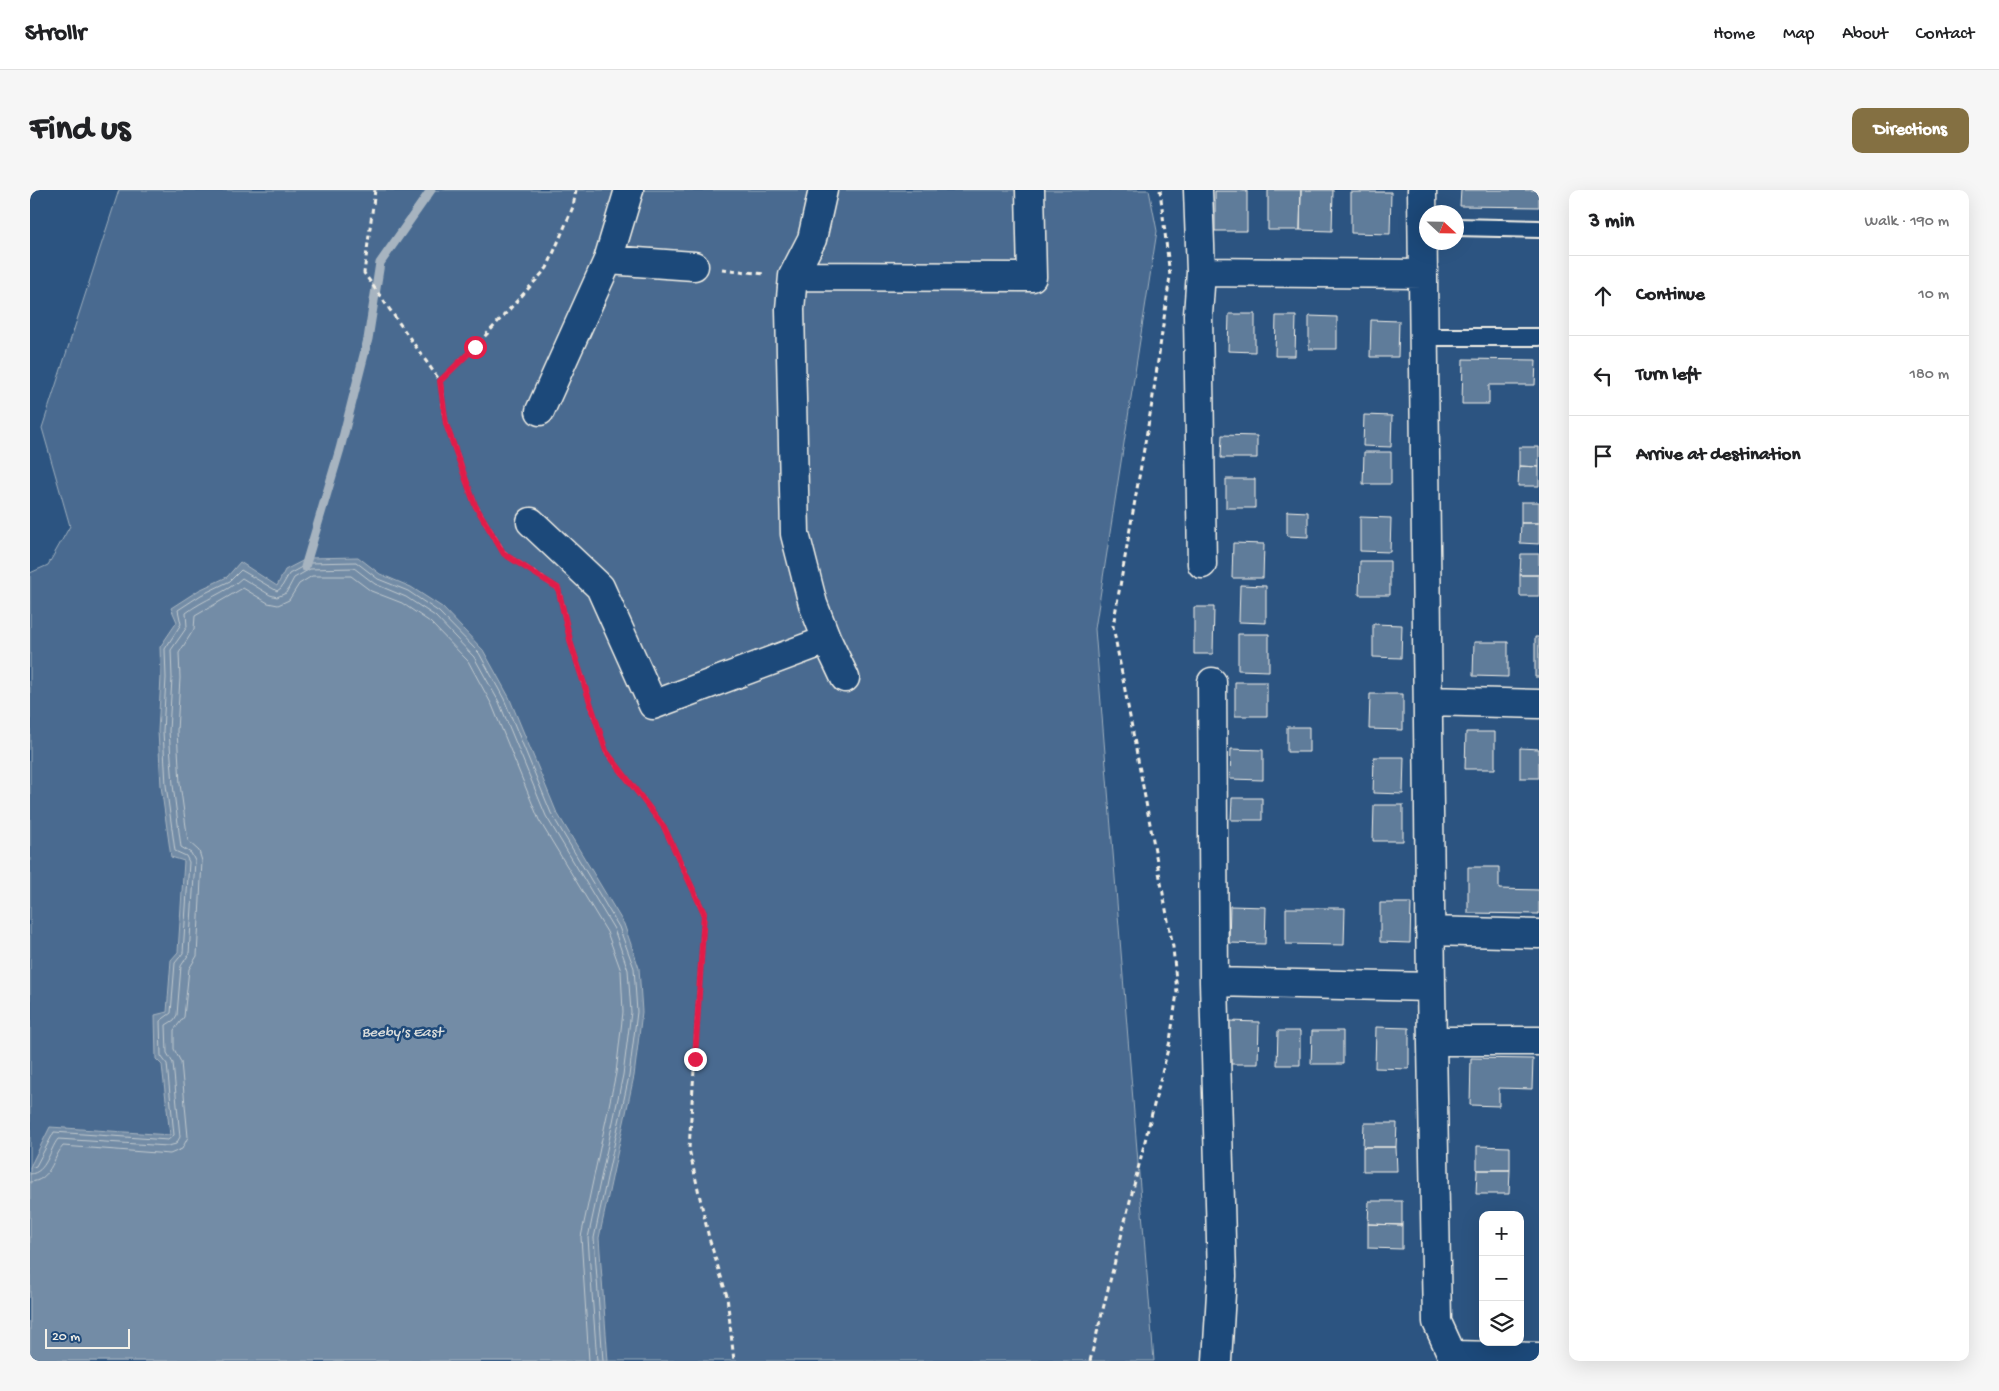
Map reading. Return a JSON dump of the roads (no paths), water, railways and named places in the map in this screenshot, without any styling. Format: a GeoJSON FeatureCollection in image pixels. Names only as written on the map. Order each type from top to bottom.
{"type":"FeatureCollection","features":[{"type":"Feature","properties":{"kind":"street"},"geometry":{"type":"LineString","coordinates":[[540,411],[608,260],[629,190]]}},
{"type":"Feature","properties":{"kind":"street"},"geometry":{"type":"LineString","coordinates":[[823,190],[812,239],[793,276],[790,310],[795,534],[813,604],[845,678]]}},
{"type":"Feature","properties":{"kind":"street"},"geometry":{"type":"LineString","coordinates":[[793,276],[1032,277],[1030,190]]}},
{"type":"Feature","properties":{"kind":"street"},"geometry":{"type":"LineString","coordinates":[[1198,190],[1201,272],[1198,314],[1202,564]]}},
{"type":"Feature","properties":{"kind":"street"},"geometry":{"type":"LineString","coordinates":[[1422,190],[1423,205]]}},
{"type":"Feature","properties":{"kind":"street"},"geometry":{"type":"LineString","coordinates":[[1424,250],[1430,931],[1437,1322],[1449,1358],[1539,1357]]}},
{"type":"Feature","properties":{"kind":"street"},"geometry":{"type":"LineString","coordinates":[[608,260],[694,266]]}},
{"type":"Feature","properties":{"kind":"street"},"geometry":{"type":"LineString","coordinates":[[1201,272],[1423,274]]}},
{"type":"Feature","properties":{"kind":"street"},"geometry":{"type":"LineString","coordinates":[[532,522],[600,587],[653,705],[827,640]]}},
{"type":"Feature","properties":{"kind":"street"},"geometry":{"type":"LineString","coordinates":[[1212,682],[1214,982],[1222,1276],[1217,1361]]}},
{"type":"Feature","properties":{"kind":"street"},"geometry":{"type":"LineString","coordinates":[[1428,701],[1539,704]]}},
{"type":"Feature","properties":{"kind":"street"},"geometry":{"type":"LineString","coordinates":[[1430,931],[1539,934]]}},
{"type":"Feature","properties":{"kind":"street"},"geometry":{"type":"LineString","coordinates":[[1214,982],[1431,987]]}},
{"type":"Feature","properties":{"kind":"street"},"geometry":{"type":"LineString","coordinates":[[1432,1041],[1539,1041]]}},
{"type":"Feature","properties":{"kind":"lane"},"geometry":{"type":"LineString","coordinates":[[1464,228],[1539,229]]}},
{"type":"Feature","properties":{"kind":"lane"},"geometry":{"type":"LineString","coordinates":[[1424,337],[1539,338]]}},
{"type":"Feature","properties":{"kind":"water","name":"Beeby's East"},"geometry":{"type":"Polygon","coordinates":[[[358,557],[380,574],[411,587],[442,607],[483,650],[509,697],[556,811],[624,924],[639,968],[642,1012],[634,1076],[599,1238],[608,1361],[30,1361],[30,1167],[50,1127],[170,1135],[162,1065],[156,1059],[155,1015],[167,1012],[171,960],[178,952],[184,861],[171,857],[161,786],[158,731],[161,677],[160,647],[177,622],[171,608],[199,590],[227,577],[240,562],[277,586],[285,570],[308,558],[358,557]]]}},
{"type":"Feature","properties":{"kind":"waterway"},"geometry":{"type":"LineString","coordinates":[[305,567],[340,449],[368,339],[380,263],[431,190]]}}]}
